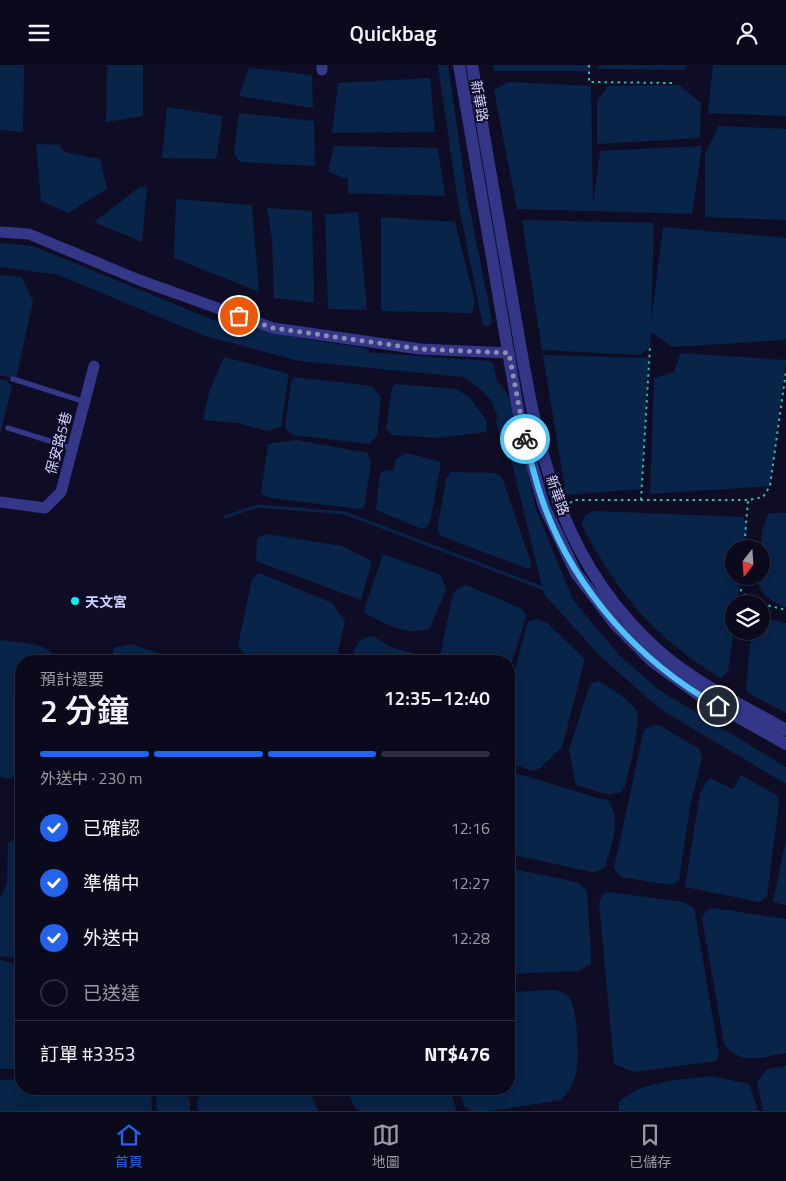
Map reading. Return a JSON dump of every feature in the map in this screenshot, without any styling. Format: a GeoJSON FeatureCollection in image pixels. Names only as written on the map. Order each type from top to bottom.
{"type":"FeatureCollection","features":[{"type":"Feature","properties":{"kind":"street","name":"新華路"},"geometry":{"type":"LineString","coordinates":[[459,65],[522,427],[544,505],[576,573],[616,625],[652,661],[701,696],[786,744]]}},
{"type":"Feature","properties":{"kind":"street","name":"新華路"},"geometry":{"type":"LineString","coordinates":[[472,65],[534,424],[560,509],[587,566],[626,617],[660,652],[708,686],[786,730]]}},
{"type":"Feature","properties":{"kind":"street"},"geometry":{"type":"LineString","coordinates":[[0,232],[28,234],[139,280],[273,328],[420,349],[509,353]]}},
{"type":"Feature","properties":{"kind":"street","name":"保安路5巷"},"geometry":{"type":"LineString","coordinates":[[0,502],[45,508],[61,492],[94,366]]}},
{"type":"Feature","properties":{"kind":"lane"},"geometry":{"type":"LineString","coordinates":[[13,379],[85,402]]}},
{"type":"Feature","properties":{"kind":"lane"},"geometry":{"type":"LineString","coordinates":[[8,428],[72,448]]}},
{"type":"Feature","properties":{"kind":"path"},"geometry":{"type":"LineString","coordinates":[[589,65],[590,82],[673,83]]}},
{"type":"Feature","properties":{"kind":"path"},"geometry":{"type":"LineString","coordinates":[[641,500],[650,347]]}},
{"type":"Feature","properties":{"kind":"path"},"geometry":{"type":"LineString","coordinates":[[560,509],[574,500],[748,500],[763,497],[770,486],[786,371]]}},
{"type":"Feature","properties":{"kind":"path"},"geometry":{"type":"LineString","coordinates":[[745,540],[748,500]]}},
{"type":"Feature","properties":{"kind":"path"},"geometry":{"type":"LineString","coordinates":[[770,606],[786,610]]}},
{"type":"Feature","properties":{"kind":"water"},"geometry":{"type":"Polygon","coordinates":[[[0,65],[24,65],[23,132],[0,130],[0,65]]]}},
{"type":"Feature","properties":{"kind":"water"},"geometry":{"type":"Polygon","coordinates":[[[107,65],[143,65],[143,116],[106,122],[107,65]]]}},
{"type":"Feature","properties":{"kind":"water"},"geometry":{"type":"Polygon","coordinates":[[[493,65],[589,65],[589,71],[495,71],[493,65]]]}},
{"type":"Feature","properties":{"kind":"water"},"geometry":{"type":"Polygon","coordinates":[[[599,65],[689,65],[683,70],[599,69],[599,65]]]}},
{"type":"Feature","properties":{"kind":"water"},"geometry":{"type":"Polygon","coordinates":[[[713,65],[786,65],[786,116],[708,113],[713,65]]]}},
{"type":"Feature","properties":{"kind":"water"},"geometry":{"type":"Polygon","coordinates":[[[249,68],[312,75],[313,108],[239,96],[249,68]]]}},
{"type":"Feature","properties":{"kind":"water"},"geometry":{"type":"Polygon","coordinates":[[[430,78],[435,132],[332,133],[338,83],[430,78]]]}},
{"type":"Feature","properties":{"kind":"water"},"geometry":{"type":"Polygon","coordinates":[[[508,82],[591,86],[593,205],[600,151],[702,146],[692,214],[517,209],[494,90],[508,82]]]}},
{"type":"Feature","properties":{"kind":"water"},"geometry":{"type":"Polygon","coordinates":[[[679,85],[701,103],[700,138],[597,144],[597,101],[608,86],[679,85]]]}},
{"type":"Feature","properties":{"kind":"water"},"geometry":{"type":"Polygon","coordinates":[[[167,107],[223,116],[216,159],[162,158],[167,107]]]}},
{"type":"Feature","properties":{"kind":"water"},"geometry":{"type":"Polygon","coordinates":[[[239,113],[314,121],[315,166],[240,162],[234,154],[239,113]]]}},
{"type":"Feature","properties":{"kind":"water"},"geometry":{"type":"Polygon","coordinates":[[[719,126],[786,129],[786,220],[705,217],[705,154],[719,126]]]}},
{"type":"Feature","properties":{"kind":"water"},"geometry":{"type":"Polygon","coordinates":[[[36,144],[60,145],[64,152],[100,159],[107,189],[68,213],[41,201],[36,144]]]}},
{"type":"Feature","properties":{"kind":"water"},"geometry":{"type":"Polygon","coordinates":[[[334,146],[438,148],[445,196],[348,193],[348,179],[328,172],[334,146]]]}},
{"type":"Feature","properties":{"kind":"water"},"geometry":{"type":"Polygon","coordinates":[[[141,186],[147,188],[142,242],[94,222],[141,186]]]}},
{"type":"Feature","properties":{"kind":"water"},"geometry":{"type":"Polygon","coordinates":[[[176,199],[252,205],[259,292],[174,258],[176,199]]]}},
{"type":"Feature","properties":{"kind":"water"},"geometry":{"type":"Polygon","coordinates":[[[267,208],[312,211],[314,303],[274,298],[272,238],[267,208]]]}},
{"type":"Feature","properties":{"kind":"water"},"geometry":{"type":"Polygon","coordinates":[[[358,212],[367,310],[328,309],[325,215],[358,212]]]}},
{"type":"Feature","properties":{"kind":"water"},"geometry":{"type":"Polygon","coordinates":[[[381,217],[455,222],[475,301],[472,313],[381,311],[381,217]]]}},
{"type":"Feature","properties":{"kind":"water"},"geometry":{"type":"Polygon","coordinates":[[[522,220],[654,223],[651,324],[663,227],[786,238],[786,337],[784,340],[673,347],[651,332],[650,347],[640,355],[542,350],[522,220]]]}},
{"type":"Feature","properties":{"kind":"water"},"geometry":{"type":"Polygon","coordinates":[[[0,243],[33,246],[213,320],[287,344],[311,348],[459,359],[479,365],[500,384],[514,408],[536,509],[573,600],[620,656],[659,690],[786,767],[786,784],[660,709],[599,655],[544,594],[505,435],[491,400],[478,387],[463,377],[299,361],[205,336],[25,261],[0,259],[0,243]]]}},
{"type":"Feature","properties":{"kind":"water"},"geometry":{"type":"Polygon","coordinates":[[[0,275],[22,277],[33,301],[16,379],[0,375],[0,275]]]}},
{"type":"Feature","properties":{"kind":"water"},"geometry":{"type":"Polygon","coordinates":[[[681,353],[786,360],[770,486],[650,494],[654,378],[674,372],[681,353]]]}},
{"type":"Feature","properties":{"kind":"water"},"geometry":{"type":"Polygon","coordinates":[[[543,355],[649,358],[642,489],[566,495],[543,355]]]}},
{"type":"Feature","properties":{"kind":"water"},"geometry":{"type":"Polygon","coordinates":[[[224,357],[289,374],[281,427],[267,431],[238,423],[203,420],[209,392],[224,357]]]}},
{"type":"Feature","properties":{"kind":"water"},"geometry":{"type":"Polygon","coordinates":[[[294,377],[372,386],[381,398],[377,436],[369,444],[293,435],[285,428],[291,382],[294,377]]]}},
{"type":"Feature","properties":{"kind":"water"},"geometry":{"type":"Polygon","coordinates":[[[0,379],[7,381],[12,386],[0,435],[0,379]]]}},
{"type":"Feature","properties":{"kind":"water"},"geometry":{"type":"Polygon","coordinates":[[[396,384],[457,389],[470,398],[487,421],[486,432],[438,438],[392,435],[386,429],[392,388],[396,384]]]}},
{"type":"Feature","properties":{"kind":"water"},"geometry":{"type":"Polygon","coordinates":[[[296,440],[368,453],[371,463],[364,508],[359,509],[270,498],[261,494],[268,444],[296,440]]]}},
{"type":"Feature","properties":{"kind":"water"},"geometry":{"type":"Polygon","coordinates":[[[406,453],[441,462],[430,523],[422,529],[376,510],[380,474],[383,471],[393,470],[396,459],[406,453]]]}},
{"type":"Feature","properties":{"kind":"water"},"geometry":{"type":"Polygon","coordinates":[[[451,472],[495,473],[502,477],[532,566],[529,569],[441,536],[437,530],[446,479],[451,472]]]}},
{"type":"Feature","properties":{"kind":"water"},"geometry":{"type":"Polygon","coordinates":[[[593,511],[743,517],[747,527],[746,540],[725,540],[725,585],[740,585],[738,595],[725,595],[725,640],[732,640],[728,672],[720,678],[676,646],[639,612],[609,572],[582,525],[585,516],[593,511]]]}},
{"type":"Feature","properties":{"kind":"water"},"geometry":{"type":"Polygon","coordinates":[[[769,513],[786,513],[786,608],[770,599],[770,595],[765,595],[759,585],[770,585],[770,540],[762,540],[762,530],[769,513]]]}},
{"type":"Feature","properties":{"kind":"water"},"geometry":{"type":"Polygon","coordinates":[[[266,534],[342,546],[372,561],[361,600],[256,561],[257,539],[266,534]]]}},
{"type":"Feature","properties":{"kind":"water"},"geometry":{"type":"Polygon","coordinates":[[[383,554],[441,575],[446,590],[430,628],[422,631],[406,630],[389,625],[366,614],[364,610],[383,554]]]}},
{"type":"Feature","properties":{"kind":"water"},"geometry":{"type":"Polygon","coordinates":[[[259,573],[332,603],[345,621],[337,655],[246,655],[238,646],[252,579],[259,573]]]}},
{"type":"Feature","properties":{"kind":"water"},"geometry":{"type":"Polygon","coordinates":[[[466,585],[522,609],[526,616],[514,655],[440,655],[453,594],[458,588],[466,585]]]}},
{"type":"Feature","properties":{"kind":"water"},"geometry":{"type":"Polygon","coordinates":[[[537,619],[548,624],[585,659],[562,747],[540,768],[533,771],[515,765],[515,670],[528,622],[537,619]]]}},
{"type":"Feature","properties":{"kind":"water"},"geometry":{"type":"Polygon","coordinates":[[[770,619],[786,623],[786,713],[748,693],[746,688],[750,640],[770,640],[770,619]]]}},
{"type":"Feature","properties":{"kind":"water"},"geometry":{"type":"Polygon","coordinates":[[[372,636],[394,648],[419,655],[353,655],[357,644],[372,636]]]}},
{"type":"Feature","properties":{"kind":"water"},"geometry":{"type":"Polygon","coordinates":[[[0,640],[41,646],[52,655],[15,655],[15,776],[10,779],[0,777],[0,640]]]}},
{"type":"Feature","properties":{"kind":"water"},"geometry":{"type":"Polygon","coordinates":[[[131,644],[163,655],[112,655],[114,648],[131,644]]]}},
{"type":"Feature","properties":{"kind":"water"},"geometry":{"type":"Polygon","coordinates":[[[598,681],[629,702],[636,710],[637,716],[636,734],[626,784],[621,792],[609,795],[576,785],[569,750],[590,684],[598,681]]]}},
{"type":"Feature","properties":{"kind":"water"},"geometry":{"type":"Polygon","coordinates":[[[655,725],[661,726],[699,749],[702,758],[690,807],[679,880],[671,885],[621,877],[614,868],[644,730],[655,725]]]}},
{"type":"Feature","properties":{"kind":"water"},"geometry":{"type":"Polygon","coordinates":[[[515,773],[608,801],[615,817],[613,841],[605,867],[592,872],[515,855],[515,773]]]}},
{"type":"Feature","properties":{"kind":"water"},"geometry":{"type":"Polygon","coordinates":[[[741,775],[778,796],[779,803],[767,896],[760,902],[685,887],[700,792],[710,778],[733,789],[741,775]]]}},
{"type":"Feature","properties":{"kind":"water"},"geometry":{"type":"Polygon","coordinates":[[[786,839],[786,905],[773,902],[786,839]]]}},
{"type":"Feature","properties":{"kind":"water"},"geometry":{"type":"Polygon","coordinates":[[[15,840],[15,958],[0,956],[0,898],[7,884],[8,843],[15,840]]]}},
{"type":"Feature","properties":{"kind":"water"},"geometry":{"type":"Polygon","coordinates":[[[515,869],[576,882],[587,890],[591,964],[578,971],[515,974],[515,869]]]}},
{"type":"Feature","properties":{"kind":"water"},"geometry":{"type":"Polygon","coordinates":[[[608,892],[683,902],[694,908],[719,1055],[716,1061],[634,1072],[614,1064],[599,903],[603,895],[608,892]]]}},
{"type":"Feature","properties":{"kind":"water"},"geometry":{"type":"Polygon","coordinates":[[[713,908],[786,919],[786,1053],[760,1058],[744,1057],[736,1055],[724,1043],[702,918],[706,911],[713,908]]]}},
{"type":"Feature","properties":{"kind":"water"},"geometry":{"type":"Polygon","coordinates":[[[0,960],[15,963],[15,1069],[0,1069],[0,960]]]}},
{"type":"Feature","properties":{"kind":"water"},"geometry":{"type":"Polygon","coordinates":[[[553,990],[568,996],[574,1011],[578,1048],[577,1070],[574,1080],[568,1092],[561,1100],[492,1111],[470,1111],[464,1106],[461,1095],[515,1095],[515,992],[553,990]]]}},
{"type":"Feature","properties":{"kind":"water"},"geometry":{"type":"Polygon","coordinates":[[[786,1066],[786,1111],[763,1111],[757,1082],[767,1069],[786,1066]]]}},
{"type":"Feature","properties":{"kind":"water"},"geometry":{"type":"Polygon","coordinates":[[[710,1076],[749,1084],[758,1111],[619,1111],[619,1102],[639,1089],[650,1085],[710,1076]]]}},
{"type":"Feature","properties":{"kind":"water"},"geometry":{"type":"Polygon","coordinates":[[[15,1079],[15,1095],[151,1095],[152,1111],[0,1111],[0,1080],[15,1079]]]}},
{"type":"Feature","properties":{"kind":"water"},"geometry":{"type":"Polygon","coordinates":[[[156,1095],[186,1095],[190,1099],[190,1111],[157,1111],[156,1095]]]}},
{"type":"Feature","properties":{"kind":"water"},"geometry":{"type":"Polygon","coordinates":[[[200,1095],[311,1095],[318,1111],[198,1111],[197,1101],[200,1095]]]}},
{"type":"Feature","properties":{"kind":"water"},"geometry":{"type":"Polygon","coordinates":[[[349,1095],[452,1095],[456,1109],[455,1111],[360,1111],[355,1108],[349,1095]]]}},
{"type":"Feature","properties":{"kind":"waterway"},"geometry":{"type":"LineString","coordinates":[[443,65],[462,196],[487,321]]}},
{"type":"Feature","properties":{"kind":"waterway"},"geometry":{"type":"LineString","coordinates":[[0,262],[53,269]]}},
{"type":"Feature","properties":{"kind":"waterway"},"geometry":{"type":"LineString","coordinates":[[238,329],[304,344],[364,353]]}},
{"type":"Feature","properties":{"kind":"waterway"},"geometry":{"type":"LineString","coordinates":[[465,364],[489,366],[493,388]]}},
{"type":"Feature","properties":{"kind":"waterway"},"geometry":{"type":"LineString","coordinates":[[501,421],[511,455]]}},
{"type":"Feature","properties":{"kind":"waterway"},"geometry":{"type":"LineString","coordinates":[[225,517],[257,506],[345,513],[545,589]]}},
{"type":"Feature","properties":{"kind":"way so far"},"geometry":{"type":"LineString","coordinates":[[239,316],[273,328],[420,349],[509,353],[525,439]]}},
{"type":"Feature","properties":{"kind":"place","name":"天文宮"},"geometry":{"type":"Point","coordinates":[75,601]}},
{"type":"Feature","properties":{"kind":"route"},"geometry":{"type":"LineString","coordinates":[[525,439],[544,505],[576,573],[616,625],[652,661],[718,706]]}}]}
